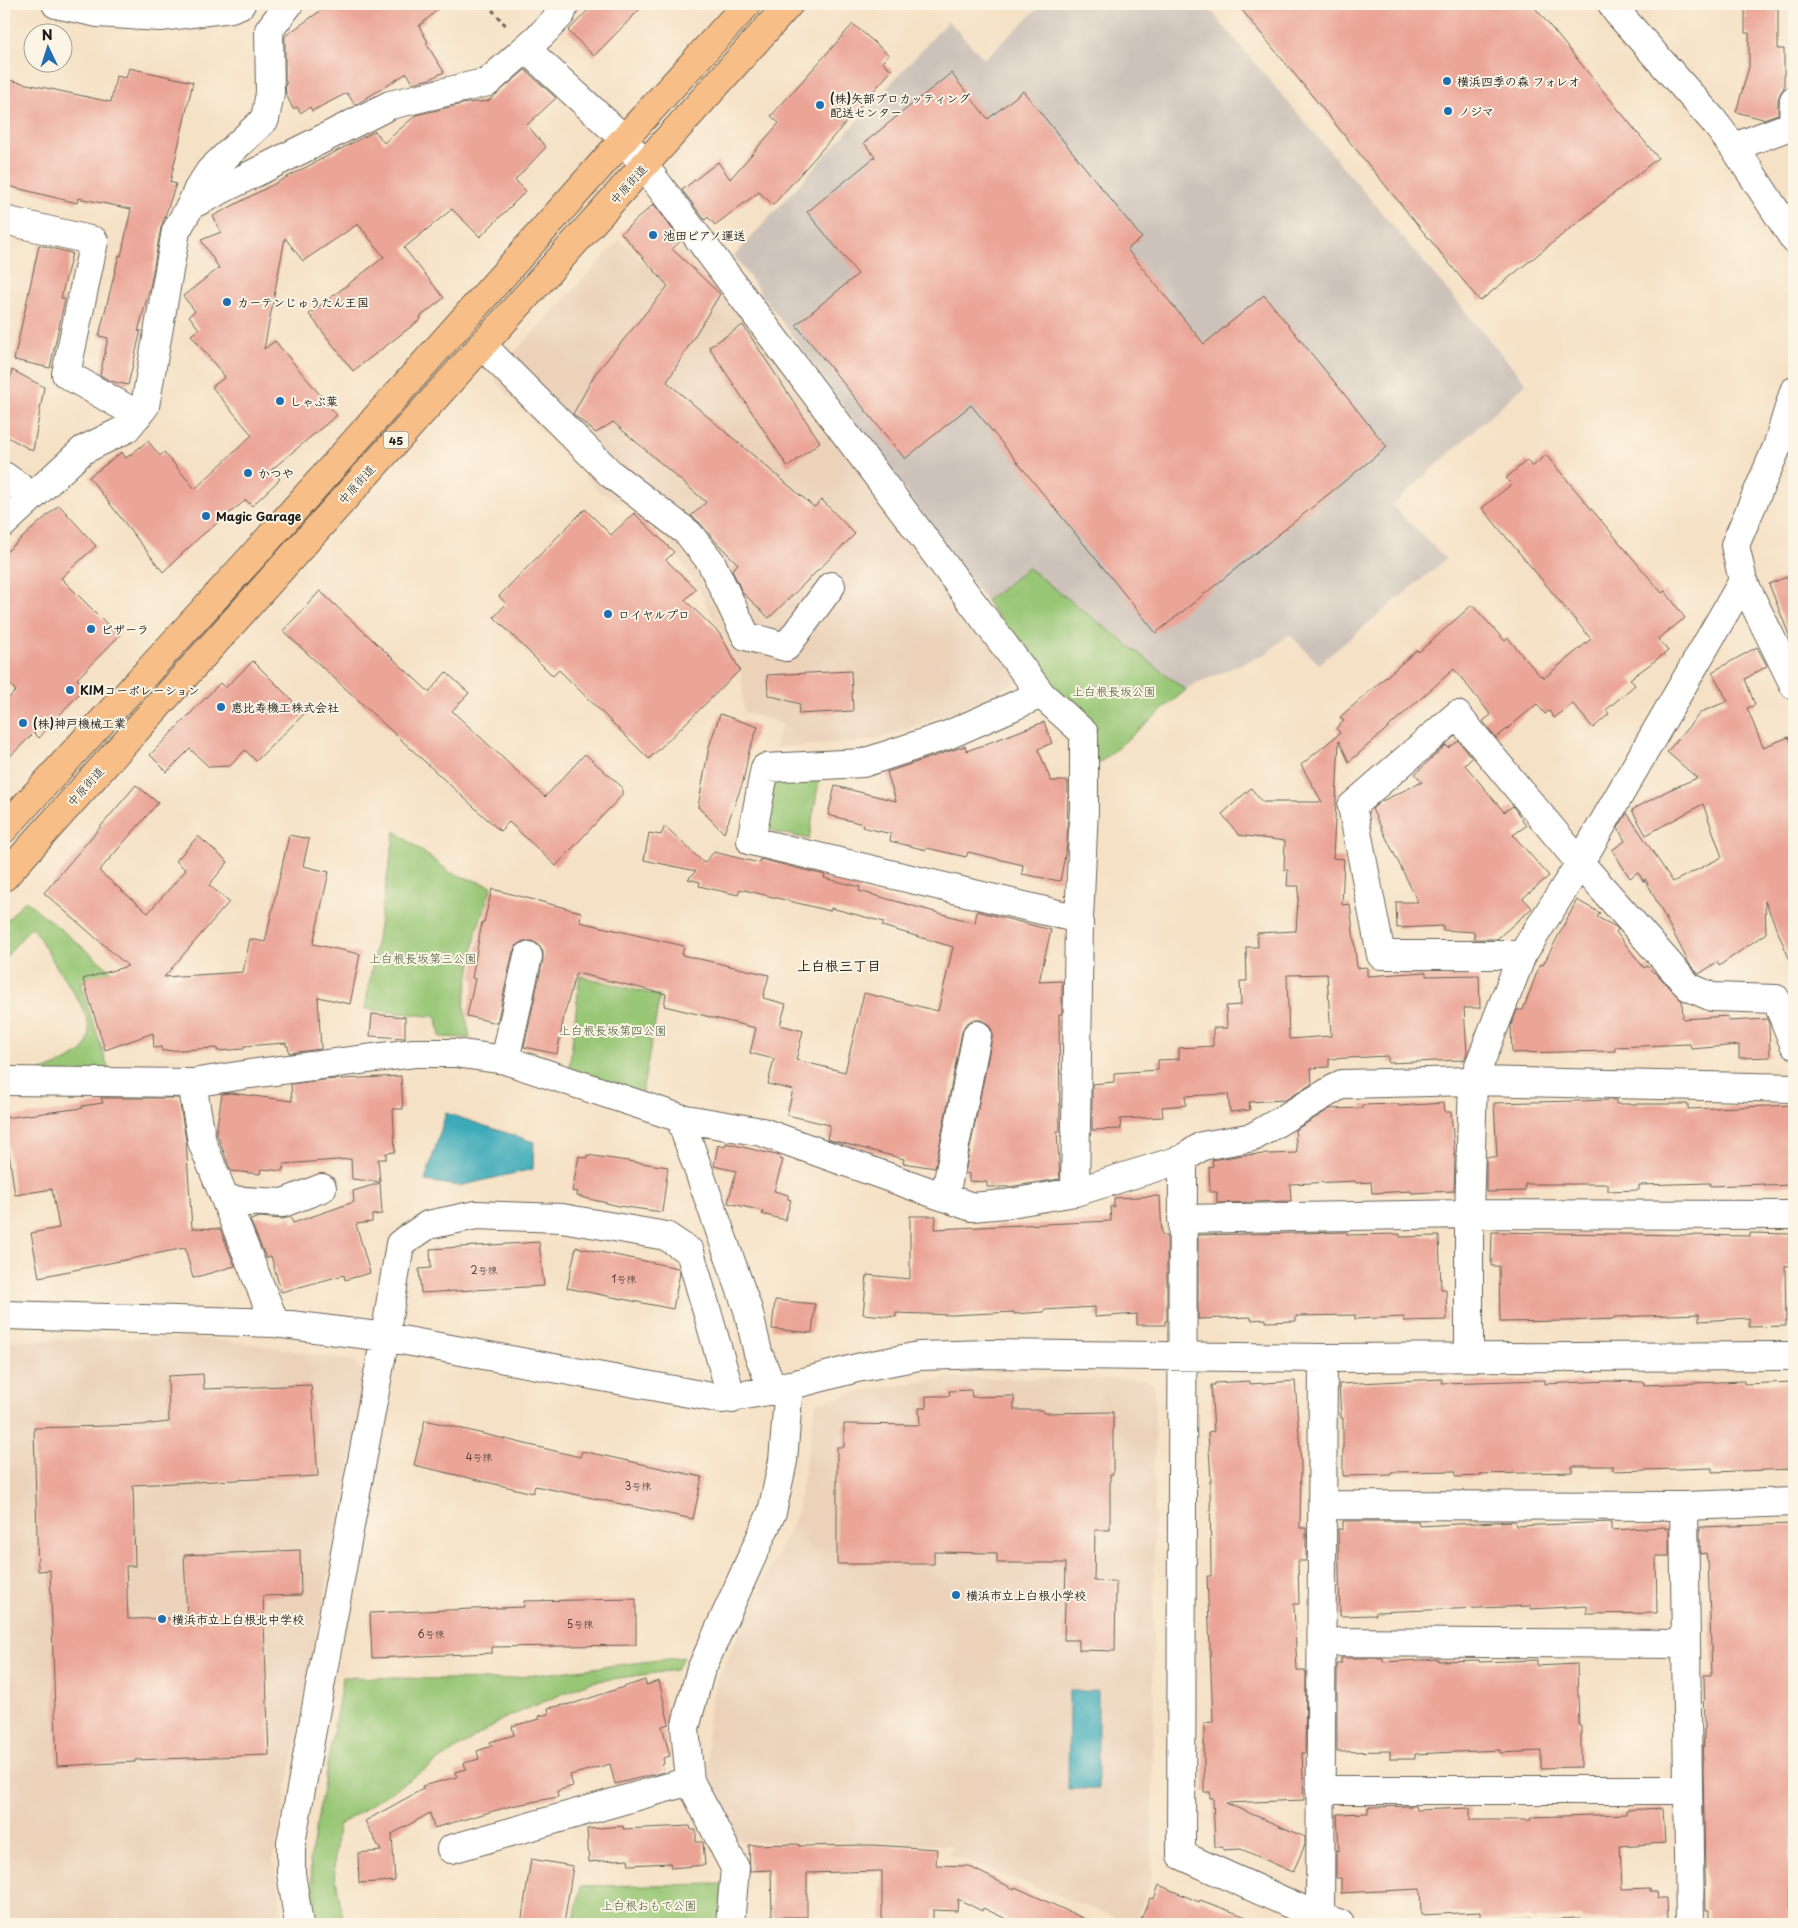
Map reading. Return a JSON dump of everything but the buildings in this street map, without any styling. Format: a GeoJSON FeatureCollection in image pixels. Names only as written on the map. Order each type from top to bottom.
{"type":"FeatureCollection","features":[{"type":"Feature","properties":{"kind":"main road","name":"45"},"geometry":{"type":"LineString","coordinates":[[4,829],[262,546],[624,139],[747,4]]}},
{"type":"Feature","properties":{"kind":"main road","name":"中原街道"},"geometry":{"type":"LineString","coordinates":[[4,877],[790,4]]}},
{"type":"Feature","properties":{"kind":"street"},"geometry":{"type":"LineString","coordinates":[[56,4],[98,13],[160,17],[231,8],[241,4]]}},
{"type":"Feature","properties":{"kind":"street"},"geometry":{"type":"LineString","coordinates":[[4,522],[83,450],[126,429],[144,406],[176,231],[198,189],[210,171],[265,120],[270,93],[269,30],[288,4]]}},
{"type":"Feature","properties":{"kind":"street"},"geometry":{"type":"LineString","coordinates":[[191,205],[390,105],[488,82],[526,49],[561,14],[565,4]]}},
{"type":"Feature","properties":{"kind":"street"},"geometry":{"type":"LineString","coordinates":[[1612,4],[1734,147],[1794,238]]}},
{"type":"Feature","properties":{"kind":"street"},"geometry":{"type":"LineString","coordinates":[[526,49],[624,139],[1041,694],[1084,733],[1075,1192]]}},
{"type":"Feature","properties":{"kind":"street"},"geometry":{"type":"LineString","coordinates":[[1734,147],[1792,125],[1794,100]]}},
{"type":"Feature","properties":{"kind":"street"},"geometry":{"type":"LineString","coordinates":[[4,220],[94,241],[66,374],[138,415]]}},
{"type":"Feature","properties":{"kind":"street"},"geometry":{"type":"LineString","coordinates":[[482,345],[611,474],[688,533],[711,562],[746,636],[786,647],[831,586]]}},
{"type":"Feature","properties":{"kind":"street"},"geometry":{"type":"LineString","coordinates":[[1794,391],[1777,446],[1735,545],[1743,581],[1794,685]]}},
{"type":"Feature","properties":{"kind":"street"},"geometry":{"type":"LineString","coordinates":[[4,476],[32,496]]}},
{"type":"Feature","properties":{"kind":"street"},"geometry":{"type":"LineString","coordinates":[[1469,1357],[1468,1214],[1473,1081],[1522,955],[1580,863],[1743,581]]}},
{"type":"Feature","properties":{"kind":"street"},"geometry":{"type":"LineString","coordinates":[[1041,694],[948,736],[863,763],[765,768],[751,841],[1079,919]]}},
{"type":"Feature","properties":{"kind":"street"},"geometry":{"type":"LineString","coordinates":[[1522,955],[1381,955],[1352,806],[1457,715],[1580,863],[1689,987],[1712,997],[1776,999],[1794,1044]]}},
{"type":"Feature","properties":{"kind":"street"},"geometry":{"type":"LineString","coordinates":[[505,1060],[528,956]]}},
{"type":"Feature","properties":{"kind":"street"},"geometry":{"type":"LineString","coordinates":[[945,1196],[977,1035]]}},
{"type":"Feature","properties":{"kind":"street"},"geometry":{"type":"LineString","coordinates":[[4,1081],[192,1084],[250,1074],[414,1053],[455,1053],[505,1060],[680,1118],[762,1132],[972,1207],[1005,1204],[1075,1192],[1183,1159],[1202,1146],[1253,1137],[1342,1084],[1473,1081],[1794,1088]]}},
{"type":"Feature","properties":{"kind":"street"},"geometry":{"type":"LineString","coordinates":[[192,1084],[202,1142],[275,1323]]}},
{"type":"Feature","properties":{"kind":"street"},"geometry":{"type":"LineString","coordinates":[[680,1118],[748,1310],[758,1353],[781,1388],[783,1462],[772,1512],[700,1672],[685,1728],[690,1781],[734,1868],[730,1924]]}},
{"type":"Feature","properties":{"kind":"street"},"geometry":{"type":"LineString","coordinates":[[1183,1159],[1182,1855],[1313,1919],[1320,1790],[1323,1358]]}},
{"type":"Feature","properties":{"kind":"street"},"geometry":{"type":"LineString","coordinates":[[226,1200],[283,1203],[322,1188]]}},
{"type":"Feature","properties":{"kind":"street"},"geometry":{"type":"LineString","coordinates":[[1182,1219],[1468,1214],[1794,1215]]}},
{"type":"Feature","properties":{"kind":"street"},"geometry":{"type":"LineString","coordinates":[[299,1924],[291,1873],[291,1843],[385,1337],[400,1244],[428,1225],[476,1215],[572,1219],[666,1236],[690,1252],[732,1399]]}},
{"type":"Feature","properties":{"kind":"street"},"geometry":{"type":"LineString","coordinates":[[4,1315],[275,1323],[385,1337],[722,1399],[732,1399],[857,1368],[919,1356],[989,1354],[1323,1358],[1794,1356]]}},
{"type":"Feature","properties":{"kind":"street"},"geometry":{"type":"LineString","coordinates":[[1323,1505],[1684,1506],[1794,1502]]}},
{"type":"Feature","properties":{"kind":"street"},"geometry":{"type":"LineString","coordinates":[[1684,1506],[1690,1924]]}},
{"type":"Feature","properties":{"kind":"street"},"geometry":{"type":"LineString","coordinates":[[1322,1642],[1686,1644]]}},
{"type":"Feature","properties":{"kind":"street"},"geometry":{"type":"LineString","coordinates":[[451,1849],[690,1781]]}},
{"type":"Feature","properties":{"kind":"street"},"geometry":{"type":"LineString","coordinates":[[1320,1790],[1688,1790]]}},
{"type":"Feature","properties":{"kind":"shaded area"},"geometry":{"type":"Polygon","coordinates":[[[1043,4],[1205,4],[1526,383],[1392,506],[1446,559],[1319,664],[1289,634],[1267,653],[1192,685],[1186,690],[1028,568],[986,601],[734,256],[948,21],[984,59],[1043,4]]]}},
{"type":"Feature","properties":{"kind":"shaded area"},"geometry":{"type":"Polygon","coordinates":[[[691,238],[1022,680],[970,705],[876,740],[774,748],[782,724],[744,712],[741,669],[674,549],[662,534],[633,511],[599,491],[494,380],[516,351],[620,240],[654,272],[691,238]]]}},
{"type":"Feature","properties":{"kind":"shaded area","name":"横浜市立上白根北中学校"},"geometry":{"type":"Polygon","coordinates":[[[190,1337],[252,1344],[354,1361],[367,1378],[273,1860],[284,1924],[4,1924],[4,1341],[190,1337]]]}},
{"type":"Feature","properties":{"kind":"shaded area","name":"横浜市立上白根小学校"},"geometry":{"type":"Polygon","coordinates":[[[949,1378],[1146,1379],[1155,1386],[1152,1881],[1133,1924],[949,1854],[953,1847],[949,1845],[735,1841],[710,1778],[707,1747],[708,1714],[718,1678],[797,1513],[816,1403],[862,1391],[949,1378]]]}},
{"type":"Feature","properties":{"kind":"green space","name":"上白根長坂公園"},"geometry":{"type":"Polygon","coordinates":[[[1028,568],[1186,690],[1091,770],[1089,732],[986,601],[1028,568]]]}},
{"type":"Feature","properties":{"kind":"green space"},"geometry":{"type":"Polygon","coordinates":[[[820,775],[809,839],[774,832],[766,822],[770,787],[778,779],[820,775]]]}},
{"type":"Feature","properties":{"kind":"green space","name":"上白根長坂第三公園"},"geometry":{"type":"Polygon","coordinates":[[[395,831],[451,873],[492,886],[477,929],[464,1005],[470,1038],[440,1037],[437,1017],[365,1009],[395,831]]]}},
{"type":"Feature","properties":{"kind":"green space"},"geometry":{"type":"Polygon","coordinates":[[[25,900],[120,978],[80,983],[110,1073],[35,1074],[63,1063],[83,1050],[89,1036],[89,1026],[76,996],[32,926],[4,959],[4,924],[25,900]]]}},
{"type":"Feature","properties":{"kind":"green space","name":"上白根長坂第四公園"},"geometry":{"type":"Polygon","coordinates":[[[580,976],[660,996],[642,1093],[569,1071],[580,976]]]}},
{"type":"Feature","properties":{"kind":"green space"},"geometry":{"type":"Polygon","coordinates":[[[684,1657],[676,1670],[591,1682],[503,1719],[338,1826],[334,1867],[344,1924],[317,1924],[310,1860],[343,1677],[494,1680],[684,1657]]]}},
{"type":"Feature","properties":{"kind":"green space","name":"上白根おもて公園"},"geometry":{"type":"Polygon","coordinates":[[[722,1884],[720,1924],[573,1924],[581,1886],[722,1884]]]}},
{"type":"Feature","properties":{"kind":"water"},"geometry":{"type":"Polygon","coordinates":[[[446,1113],[534,1142],[533,1169],[459,1186],[425,1181],[446,1113]]]}},
{"type":"Feature","properties":{"kind":"water"},"geometry":{"type":"Polygon","coordinates":[[[1069,1691],[1098,1691],[1098,1789],[1068,1789],[1069,1691]]]}},
{"type":"Feature","properties":{"kind":"place","name":"横浜四季の森 フォレオ"},"geometry":{"type":"Point","coordinates":[1447,81]}},
{"type":"Feature","properties":{"kind":"place","name":"(株)矢部プロカッティング 配送センター"},"geometry":{"type":"Point","coordinates":[820,105]}},
{"type":"Feature","properties":{"kind":"place","name":"ノジマ"},"geometry":{"type":"Point","coordinates":[1448,111]}},
{"type":"Feature","properties":{"kind":"place","name":"池田ピアノ運送"},"geometry":{"type":"Point","coordinates":[653,235]}},
{"type":"Feature","properties":{"kind":"place","name":"カーテンじゅうたん王国"},"geometry":{"type":"Point","coordinates":[227,302]}},
{"type":"Feature","properties":{"kind":"place","name":"しゃぶ葉"},"geometry":{"type":"Point","coordinates":[280,401]}},
{"type":"Feature","properties":{"kind":"place","name":"かつや"},"geometry":{"type":"Point","coordinates":[248,473]}},
{"type":"Feature","properties":{"kind":"place","name":"Magic Garage"},"geometry":{"type":"Point","coordinates":[206,516]}},
{"type":"Feature","properties":{"kind":"place","name":"ロイヤルプロ"},"geometry":{"type":"Point","coordinates":[608,614]}},
{"type":"Feature","properties":{"kind":"place","name":"ピザーラ"},"geometry":{"type":"Point","coordinates":[91,629]}},
{"type":"Feature","properties":{"kind":"place","name":"KIMコーポレーション"},"geometry":{"type":"Point","coordinates":[70,690]}},
{"type":"Feature","properties":{"kind":"place","name":"恵比寿機工株式会社"},"geometry":{"type":"Point","coordinates":[221,707]}},
{"type":"Feature","properties":{"kind":"place","name":"(株)神戸機械工業"},"geometry":{"type":"Point","coordinates":[23,723]}},
{"type":"Feature","properties":{"kind":"place","name":"横浜市立上白根小学校"},"geometry":{"type":"Point","coordinates":[956,1595]}},
{"type":"Feature","properties":{"kind":"place","name":"横浜市立上白根北中学校"},"geometry":{"type":"Point","coordinates":[162,1619]}},
{"type":"Feature","properties":{"kind":"district","name":"上白根三丁目"},"geometry":{"type":"Point","coordinates":[839,965]}}]}
